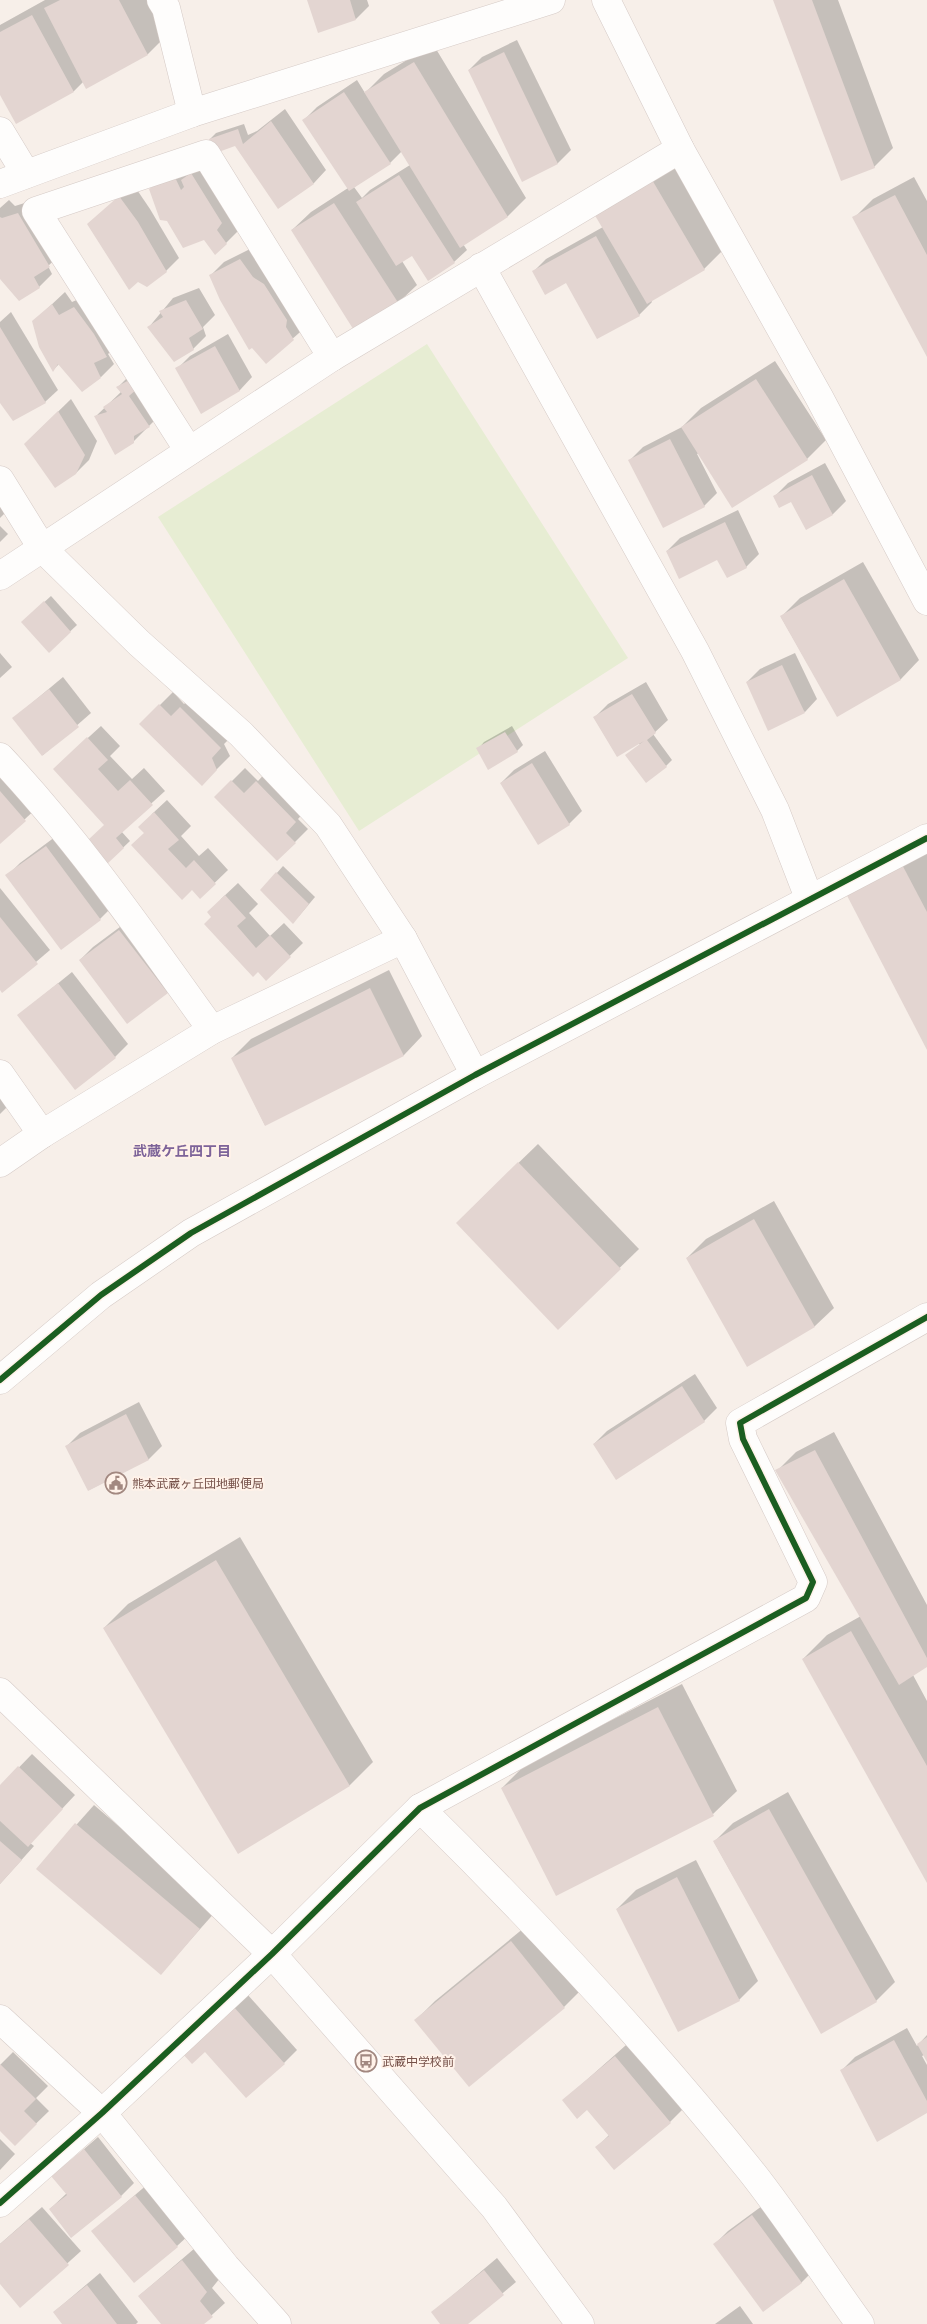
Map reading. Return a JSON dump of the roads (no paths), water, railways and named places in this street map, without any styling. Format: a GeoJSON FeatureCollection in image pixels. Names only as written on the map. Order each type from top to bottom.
{"type":"FeatureCollection","features":[{"type":"Feature","properties":{"kind":"street"},"geometry":{"type":"LineString","coordinates":[[0,184],[192,113],[551,0]]}},
{"type":"Feature","properties":{"kind":"street"},"geometry":{"type":"LineString","coordinates":[[606,0],[680,149],[819,397],[927,601]]}},
{"type":"Feature","properties":{"kind":"street"},"geometry":{"type":"LineString","coordinates":[[170,3],[192,113]]}},
{"type":"Feature","properties":{"kind":"street"},"geometry":{"type":"LineString","coordinates":[[0,131],[26,174]]}},
{"type":"Feature","properties":{"kind":"street"},"geometry":{"type":"LineString","coordinates":[[0,576],[332,357],[481,266],[680,149]]}},
{"type":"Feature","properties":{"kind":"street"},"geometry":{"type":"LineString","coordinates":[[189,451],[36,211],[206,154],[332,357]]}},
{"type":"Feature","properties":{"kind":"street"},"geometry":{"type":"LineString","coordinates":[[481,266],[695,651],[775,810],[809,898]]}},
{"type":"Feature","properties":{"kind":"street"},"geometry":{"type":"LineString","coordinates":[[0,480],[42,548],[139,643],[241,734],[328,825],[403,939],[475,1075]]}},
{"type":"Feature","properties":{"kind":"street"},"geometry":{"type":"LineString","coordinates":[[0,757],[24,783],[128,912],[212,1030]]}},
{"type":"Feature","properties":{"kind":"street"},"geometry":{"type":"LineString","coordinates":[[0,1380],[101,1295],[191,1233],[475,1075],[809,898],[841,884],[927,838]]}},
{"type":"Feature","properties":{"kind":"street"},"geometry":{"type":"LineString","coordinates":[[0,1163],[42,1134],[212,1030],[403,939]]}},
{"type":"Feature","properties":{"kind":"street"},"geometry":{"type":"LineString","coordinates":[[0,1074],[42,1134]]}},
{"type":"Feature","properties":{"kind":"street"},"geometry":{"type":"LineString","coordinates":[[0,2203],[102,2113],[272,1954],[420,1808],[806,1598],[813,1582],[743,1439],[740,1423],[927,1317]]}},
{"type":"Feature","properties":{"kind":"street"},"geometry":{"type":"LineString","coordinates":[[0,1692],[272,1954],[494,2207],[580,2324]]}},
{"type":"Feature","properties":{"kind":"street"},"geometry":{"type":"LineString","coordinates":[[420,1808],[502,1889],[623,2020],[751,2172],[860,2324]]}},
{"type":"Feature","properties":{"kind":"street"},"geometry":{"type":"LineString","coordinates":[[0,2019],[102,2113],[226,2266],[277,2324]]}},
{"type":"Feature","properties":{"kind":"place","name":"熊本武蔵ヶ丘団地郵便局"},"geometry":{"type":"Point","coordinates":[116,1483]}},
{"type":"Feature","properties":{"kind":"place","name":"武蔵中学校前"},"geometry":{"type":"Point","coordinates":[366,2061]}},
{"type":"Feature","properties":{"kind":"district","name":"武蔵ケ丘四丁目"},"geometry":{"type":"Point","coordinates":[182,1150]}}]}
